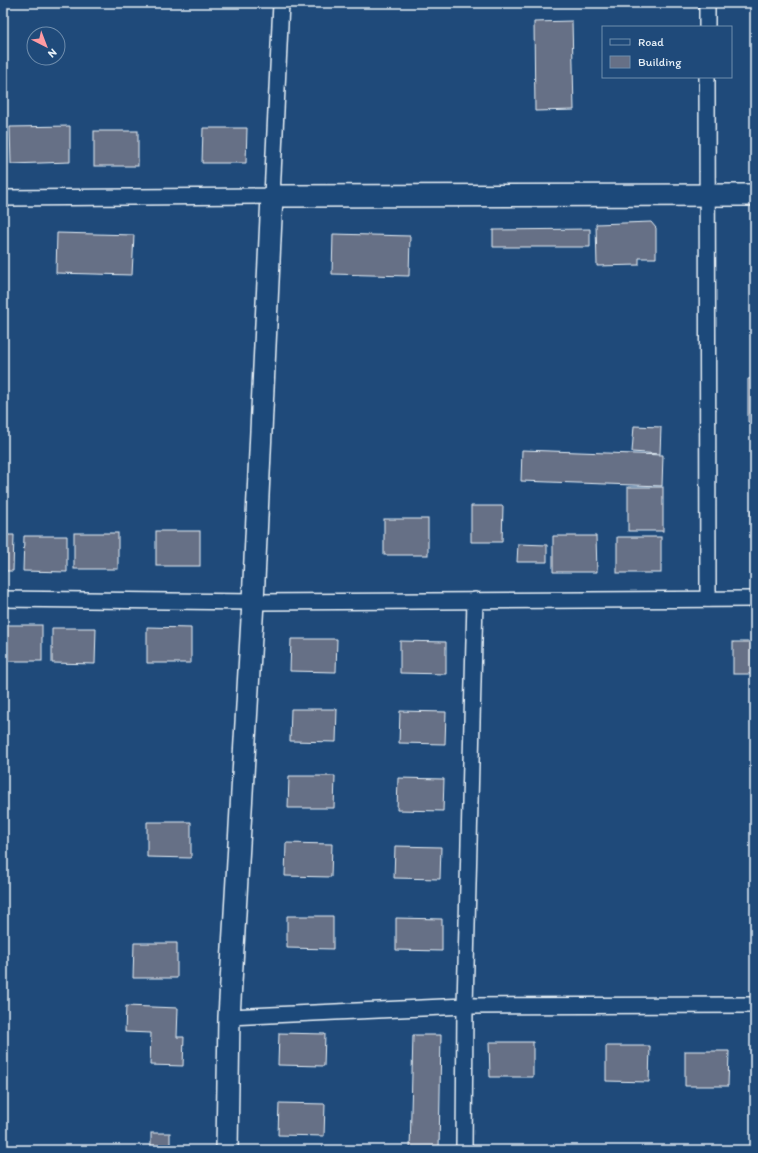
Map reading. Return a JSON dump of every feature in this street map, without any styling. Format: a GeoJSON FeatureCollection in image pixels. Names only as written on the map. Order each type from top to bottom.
{"type":"FeatureCollection","features":[{"type":"Feature","properties":{"kind":"street"},"geometry":{"type":"LineString","coordinates":[[227,1150],[229,1017],[253,602],[281,3]]}},
{"type":"Feature","properties":{"kind":"street"},"geometry":{"type":"LineString","coordinates":[[707,3],[707,26]]}},
{"type":"Feature","properties":{"kind":"street"},"geometry":{"type":"LineString","coordinates":[[707,78],[708,599]]}},
{"type":"Feature","properties":{"kind":"street"},"geometry":{"type":"LineString","coordinates":[[3,198],[755,195]]}},
{"type":"Feature","properties":{"kind":"street"},"geometry":{"type":"LineString","coordinates":[[3,599],[253,602],[755,599]]}},
{"type":"Feature","properties":{"kind":"street"},"geometry":{"type":"LineString","coordinates":[[464,1150],[465,1006],[475,600]]}},
{"type":"Feature","properties":{"kind":"street"},"geometry":{"type":"LineString","coordinates":[[229,1017],[465,1006],[755,1006]]}},
{"type":"Feature","properties":{"kind":"building"},"geometry":{"type":"Polygon","coordinates":[[[572,21],[574,110],[535,111],[534,22],[572,21]]]}},
{"type":"Feature","properties":{"kind":"building"},"geometry":{"type":"Polygon","coordinates":[[[70,126],[70,162],[11,164],[10,127],[70,126]]]}},
{"type":"Feature","properties":{"kind":"building"},"geometry":{"type":"Polygon","coordinates":[[[203,128],[247,128],[246,163],[202,163],[203,128]]]}},
{"type":"Feature","properties":{"kind":"building"},"geometry":{"type":"Polygon","coordinates":[[[94,131],[138,131],[138,166],[94,166],[94,131]]]}},
{"type":"Feature","properties":{"kind":"building"},"geometry":{"type":"Polygon","coordinates":[[[651,222],[656,228],[656,258],[639,258],[639,265],[597,266],[596,224],[651,222]]]}},
{"type":"Feature","properties":{"kind":"building"},"geometry":{"type":"Polygon","coordinates":[[[590,229],[590,247],[493,247],[493,230],[590,229]]]}},
{"type":"Feature","properties":{"kind":"building"},"geometry":{"type":"Polygon","coordinates":[[[57,233],[134,235],[132,275],[56,273],[57,233]]]}},
{"type":"Feature","properties":{"kind":"building"},"geometry":{"type":"Polygon","coordinates":[[[333,234],[410,236],[409,276],[332,274],[333,234]]]}},
{"type":"Feature","properties":{"kind":"building"},"geometry":{"type":"Polygon","coordinates":[[[755,378],[755,422],[748,422],[748,379],[755,378]]]}},
{"type":"Feature","properties":{"kind":"building"},"geometry":{"type":"Polygon","coordinates":[[[634,426],[661,427],[660,454],[632,452],[634,426]]]}},
{"type":"Feature","properties":{"kind":"building"},"geometry":{"type":"Polygon","coordinates":[[[522,450],[663,455],[662,486],[521,481],[522,450]]]}},
{"type":"Feature","properties":{"kind":"building"},"geometry":{"type":"Polygon","coordinates":[[[628,487],[663,487],[663,531],[628,531],[628,487]]]}},
{"type":"Feature","properties":{"kind":"building"},"geometry":{"type":"Polygon","coordinates":[[[471,506],[503,506],[502,542],[471,542],[471,506]]]}},
{"type":"Feature","properties":{"kind":"building"},"geometry":{"type":"Polygon","coordinates":[[[751,510],[755,510],[755,574],[751,574],[751,510]]]}},
{"type":"Feature","properties":{"kind":"building"},"geometry":{"type":"Polygon","coordinates":[[[384,519],[428,519],[428,555],[384,555],[384,519]]]}},
{"type":"Feature","properties":{"kind":"building"},"geometry":{"type":"Polygon","coordinates":[[[156,531],[200,531],[200,566],[156,566],[156,531]]]}},
{"type":"Feature","properties":{"kind":"building"},"geometry":{"type":"Polygon","coordinates":[[[74,533],[118,533],[118,569],[74,569],[74,533]]]}},
{"type":"Feature","properties":{"kind":"building"},"geometry":{"type":"Polygon","coordinates":[[[3,535],[14,535],[13,571],[3,571],[3,535]]]}},
{"type":"Feature","properties":{"kind":"building"},"geometry":{"type":"Polygon","coordinates":[[[24,536],[67,536],[67,572],[23,571],[24,536]]]}},
{"type":"Feature","properties":{"kind":"building"},"geometry":{"type":"Polygon","coordinates":[[[553,536],[596,536],[597,572],[553,572],[553,536]]]}},
{"type":"Feature","properties":{"kind":"building"},"geometry":{"type":"Polygon","coordinates":[[[617,537],[661,537],[661,573],[617,573],[617,537]]]}},
{"type":"Feature","properties":{"kind":"building"},"geometry":{"type":"Polygon","coordinates":[[[518,544],[547,545],[547,562],[517,562],[518,544]]]}},
{"type":"Feature","properties":{"kind":"building"},"geometry":{"type":"Polygon","coordinates":[[[3,625],[42,625],[42,661],[3,661],[3,625]]]}},
{"type":"Feature","properties":{"kind":"building"},"geometry":{"type":"Polygon","coordinates":[[[147,627],[191,628],[191,663],[147,663],[147,627]]]}},
{"type":"Feature","properties":{"kind":"building"},"geometry":{"type":"Polygon","coordinates":[[[52,628],[96,628],[95,664],[52,663],[52,628]]]}},
{"type":"Feature","properties":{"kind":"building"},"geometry":{"type":"Polygon","coordinates":[[[291,639],[337,639],[336,672],[290,671],[291,639]]]}},
{"type":"Feature","properties":{"kind":"building"},"geometry":{"type":"Polygon","coordinates":[[[400,641],[446,642],[446,674],[400,673],[400,641]]]}},
{"type":"Feature","properties":{"kind":"building"},"geometry":{"type":"Polygon","coordinates":[[[733,642],[755,642],[755,674],[733,674],[733,642]]]}},
{"type":"Feature","properties":{"kind":"building"},"geometry":{"type":"Polygon","coordinates":[[[291,709],[337,709],[336,742],[290,741],[291,709]]]}},
{"type":"Feature","properties":{"kind":"building"},"geometry":{"type":"Polygon","coordinates":[[[400,711],[446,712],[445,744],[399,743],[400,711]]]}},
{"type":"Feature","properties":{"kind":"building"},"geometry":{"type":"Polygon","coordinates":[[[289,776],[335,776],[334,808],[288,808],[289,776]]]}},
{"type":"Feature","properties":{"kind":"building"},"geometry":{"type":"Polygon","coordinates":[[[398,778],[444,779],[443,811],[397,810],[398,778]]]}},
{"type":"Feature","properties":{"kind":"building"},"geometry":{"type":"Polygon","coordinates":[[[147,822],[191,822],[191,858],[147,857],[147,822]]]}},
{"type":"Feature","properties":{"kind":"building"},"geometry":{"type":"Polygon","coordinates":[[[286,843],[332,844],[331,877],[285,876],[286,843]]]}},
{"type":"Feature","properties":{"kind":"building"},"geometry":{"type":"Polygon","coordinates":[[[395,846],[441,847],[440,879],[394,878],[395,846]]]}},
{"type":"Feature","properties":{"kind":"building"},"geometry":{"type":"Polygon","coordinates":[[[287,916],[333,916],[333,949],[287,948],[287,916]]]}},
{"type":"Feature","properties":{"kind":"building"},"geometry":{"type":"Polygon","coordinates":[[[396,918],[442,919],[442,951],[396,950],[396,918]]]}},
{"type":"Feature","properties":{"kind":"building"},"geometry":{"type":"Polygon","coordinates":[[[134,943],[177,943],[177,978],[133,978],[134,943]]]}},
{"type":"Feature","properties":{"kind":"building"},"geometry":{"type":"Polygon","coordinates":[[[126,1006],[178,1008],[177,1037],[184,1037],[183,1066],[150,1065],[151,1033],[125,1032],[126,1006]]]}},
{"type":"Feature","properties":{"kind":"building"},"geometry":{"type":"Polygon","coordinates":[[[279,1033],[325,1034],[324,1066],[278,1065],[279,1033]]]}},
{"type":"Feature","properties":{"kind":"building"},"geometry":{"type":"Polygon","coordinates":[[[413,1035],[441,1035],[439,1150],[410,1150],[413,1035]]]}},
{"type":"Feature","properties":{"kind":"building"},"geometry":{"type":"Polygon","coordinates":[[[489,1042],[533,1042],[533,1077],[490,1077],[489,1042]]]}},
{"type":"Feature","properties":{"kind":"building"},"geometry":{"type":"Polygon","coordinates":[[[606,1046],[650,1046],[649,1082],[606,1081],[606,1046]]]}},
{"type":"Feature","properties":{"kind":"building"},"geometry":{"type":"Polygon","coordinates":[[[685,1051],[729,1051],[728,1086],[685,1086],[685,1051]]]}},
{"type":"Feature","properties":{"kind":"building"},"geometry":{"type":"Polygon","coordinates":[[[279,1103],[325,1104],[324,1136],[278,1135],[279,1103]]]}},
{"type":"Feature","properties":{"kind":"building"},"geometry":{"type":"Polygon","coordinates":[[[151,1133],[170,1133],[170,1150],[151,1150],[151,1133]]]}}]}
